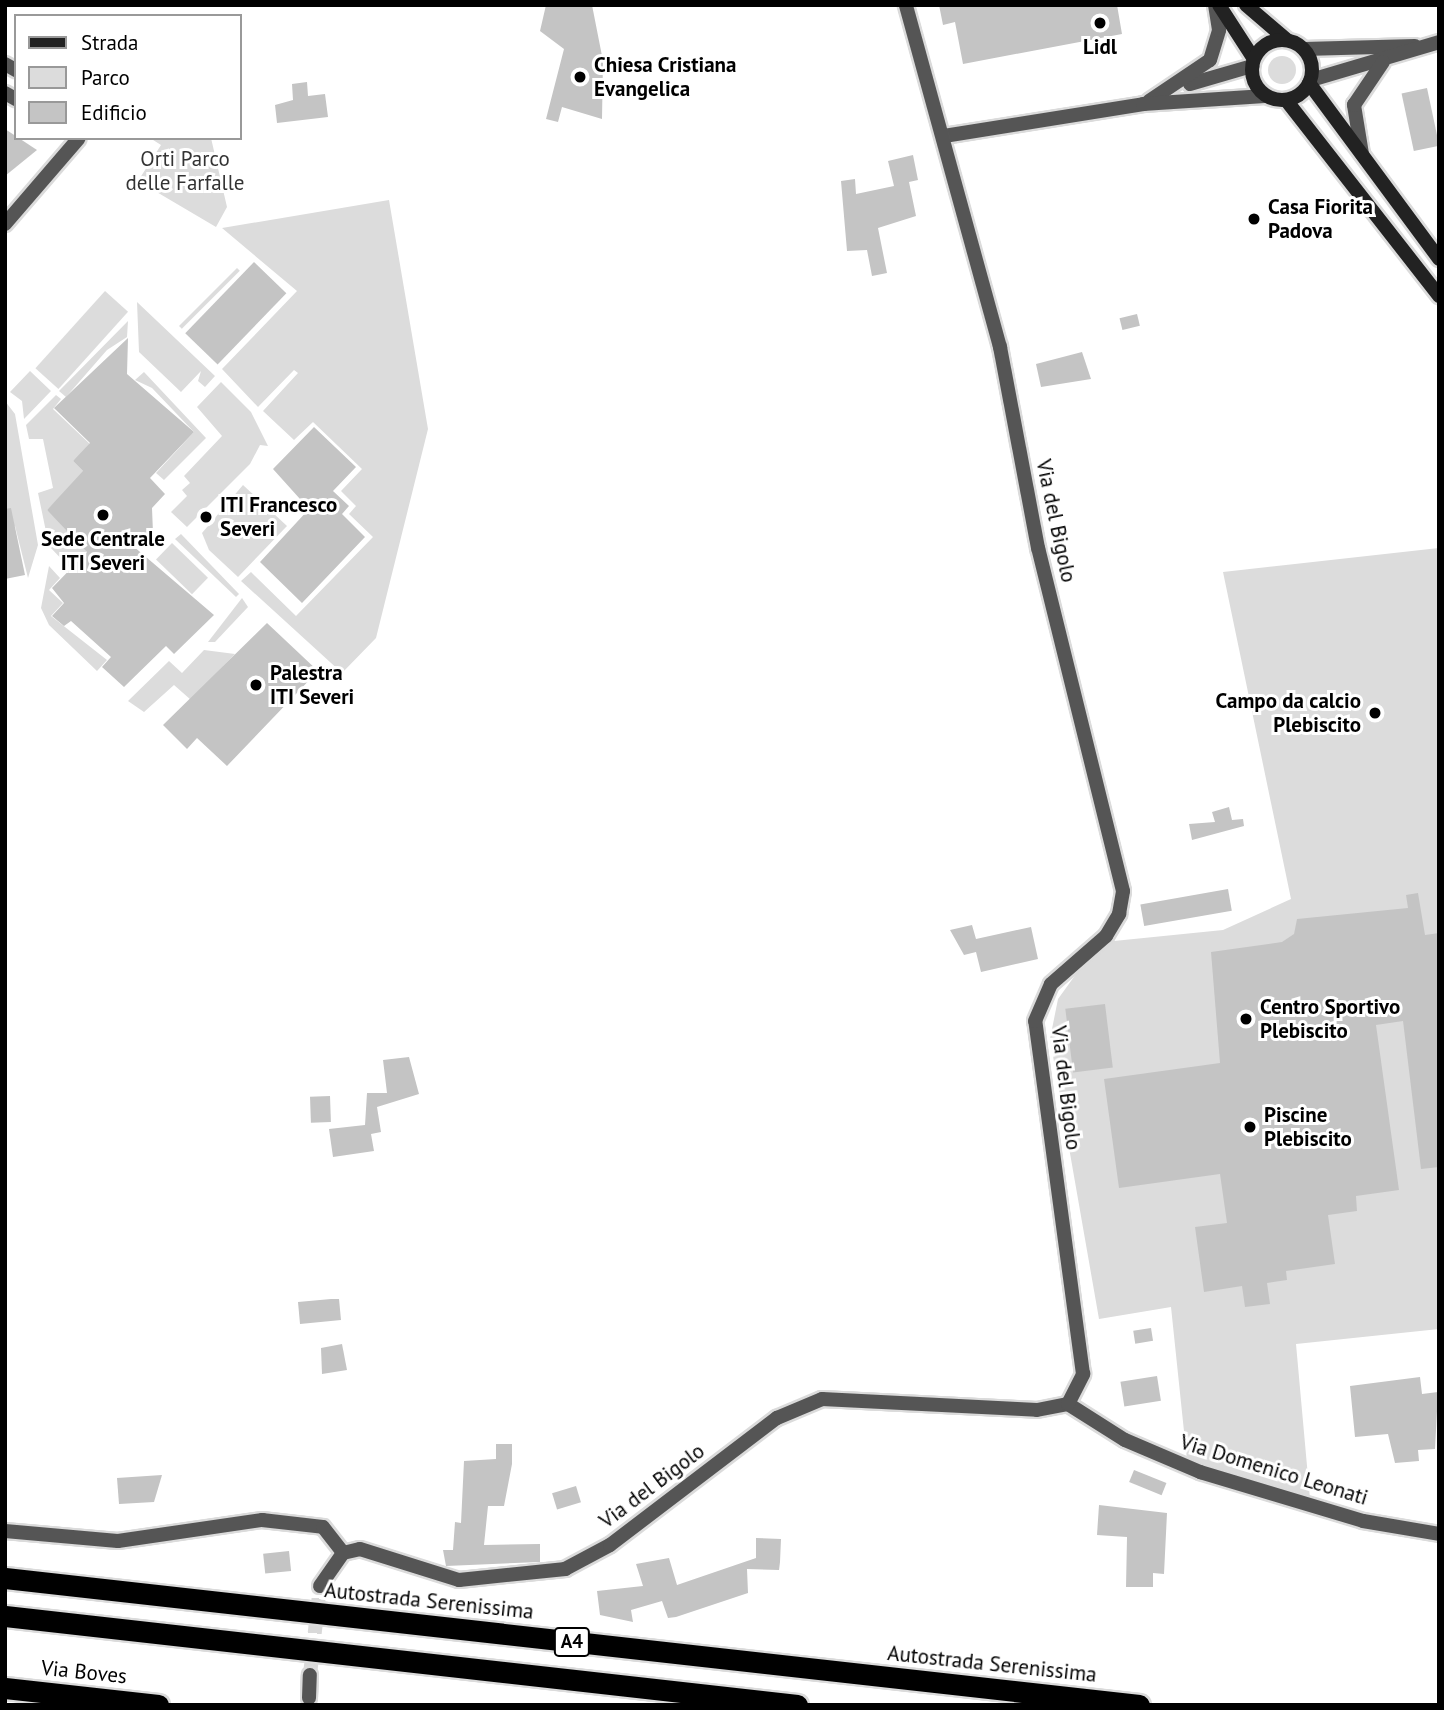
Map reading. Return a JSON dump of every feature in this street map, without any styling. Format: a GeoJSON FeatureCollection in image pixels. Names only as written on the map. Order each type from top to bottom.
{"type":"FeatureCollection","features":[{"type":"Feature","properties":{"kind":"highway","name":"Autostrada Serenissima"},"geometry":{"type":"LineString","coordinates":[[5,1578],[1139,1705]]}},
{"type":"Feature","properties":{"kind":"highway","name":"A4"},"geometry":{"type":"LineString","coordinates":[[5,1616],[797,1705]]}},
{"type":"Feature","properties":{"kind":"highway","name":"Via Boves"},"geometry":{"type":"LineString","coordinates":[[5,1688],[158,1705]]}},
{"type":"Feature","properties":{"kind":"main road"},"geometry":{"type":"LineString","coordinates":[[1217,5],[1253,63],[1265,96],[1286,100],[1439,296]]}},
{"type":"Feature","properties":{"kind":"main road"},"geometry":{"type":"LineString","coordinates":[[1246,5],[1288,41],[1304,49],[1310,81],[1363,159],[1439,259]]}},
{"type":"Feature","properties":{"kind":"main road"},"geometry":{"type":"LineString","coordinates":[[1253,63],[1268,44],[1288,41]]}},
{"type":"Feature","properties":{"kind":"main road"},"geometry":{"type":"LineString","coordinates":[[1286,100],[1310,81]]}},
{"type":"Feature","properties":{"kind":"street","name":"Via del Bigolo"},"geometry":{"type":"LineString","coordinates":[[343,1553],[360,1549],[459,1580],[543,1575],[610,1545],[777,1418],[822,1399],[1037,1410],[1068,1404],[1083,1374],[1035,1021],[1051,984],[1105,936],[1119,914],[1123,891],[1038,548],[1000,347],[906,5]]}},
{"type":"Feature","properties":{"kind":"street"},"geometry":{"type":"LineString","coordinates":[[1143,104],[1203,70],[1216,50],[1217,5]]}},
{"type":"Feature","properties":{"kind":"street"},"geometry":{"type":"LineString","coordinates":[[1310,81],[1439,42]]}},
{"type":"Feature","properties":{"kind":"street"},"geometry":{"type":"LineString","coordinates":[[1304,49],[1424,46]]}},
{"type":"Feature","properties":{"kind":"street"},"geometry":{"type":"LineString","coordinates":[[1363,159],[1354,105],[1383,61]]}},
{"type":"Feature","properties":{"kind":"street"},"geometry":{"type":"LineString","coordinates":[[1179,86],[1253,63]]}},
{"type":"Feature","properties":{"kind":"street"},"geometry":{"type":"LineString","coordinates":[[944,136],[1143,104],[1265,96]]}},
{"type":"Feature","properties":{"kind":"street"},"geometry":{"type":"LineString","coordinates":[[5,224],[77,140]]}},
{"type":"Feature","properties":{"kind":"street","name":"Via Domenico Leonati"},"geometry":{"type":"LineString","coordinates":[[1068,1404],[1125,1440],[1200,1472],[1363,1521],[1439,1534]]}},
{"type":"Feature","properties":{"kind":"street"},"geometry":{"type":"LineString","coordinates":[[5,1531],[118,1541],[262,1520],[323,1527],[343,1553],[320,1586]]}},
{"type":"Feature","properties":{"kind":"street"},"geometry":{"type":"LineString","coordinates":[[309,1698],[310,1675]]}},
{"type":"Feature","properties":{"kind":"green space"},"geometry":{"type":"Polygon","coordinates":[[[1282,56],[1292,60],[1296,70],[1292,80],[1282,84],[1272,80],[1268,70],[1272,60],[1282,56]]]}},
{"type":"Feature","properties":{"kind":"green space","name":"Orti Parco delle Farfalle"},"geometry":{"type":"Polygon","coordinates":[[[153,140],[211,140],[227,207],[216,227],[138,181],[161,145],[153,140]]]}},
{"type":"Feature","properties":{"kind":"green space"},"geometry":{"type":"Polygon","coordinates":[[[389,200],[428,429],[376,638],[342,673],[241,581],[251,572],[296,616],[373,537],[349,514],[356,506],[341,491],[362,469],[313,422],[294,440],[263,411],[298,373],[294,370],[258,407],[222,369],[297,291],[222,228],[389,200]]]}},
{"type":"Feature","properties":{"kind":"green space"},"geometry":{"type":"Polygon","coordinates":[[[237,268],[240,271],[182,329],[179,326],[237,268]]]}},
{"type":"Feature","properties":{"kind":"green space"},"geometry":{"type":"Polygon","coordinates":[[[105,291],[128,312],[58,389],[35,368],[105,291]]]}},
{"type":"Feature","properties":{"kind":"green space"},"geometry":{"type":"Polygon","coordinates":[[[137,302],[215,376],[205,387],[198,381],[201,371],[181,392],[139,352],[137,302]]]}},
{"type":"Feature","properties":{"kind":"green space"},"geometry":{"type":"Polygon","coordinates":[[[128,321],[127,337],[107,350],[66,397],[59,391],[128,321]]]}},
{"type":"Feature","properties":{"kind":"green space"},"geometry":{"type":"Polygon","coordinates":[[[30,371],[51,391],[24,419],[22,401],[10,392],[30,371]]]}},
{"type":"Feature","properties":{"kind":"green space"},"geometry":{"type":"Polygon","coordinates":[[[144,372],[206,438],[164,480],[156,473],[194,432],[152,388],[135,380],[144,372]]]}},
{"type":"Feature","properties":{"kind":"green space"},"geometry":{"type":"Polygon","coordinates":[[[221,382],[251,412],[268,446],[260,445],[250,464],[187,527],[171,512],[187,496],[182,490],[190,483],[184,476],[222,436],[197,407],[221,382]]]}},
{"type":"Feature","properties":{"kind":"green space"},"geometry":{"type":"Polygon","coordinates":[[[56,395],[61,399],[53,409],[92,446],[73,461],[85,473],[47,510],[89,549],[70,568],[49,546],[38,493],[53,488],[43,439],[29,439],[26,425],[56,395]]]}},
{"type":"Feature","properties":{"kind":"green space"},"geometry":{"type":"Polygon","coordinates":[[[5,401],[15,414],[38,545],[28,578],[15,526],[5,527],[5,401]]]}},
{"type":"Feature","properties":{"kind":"green space"},"geometry":{"type":"Polygon","coordinates":[[[243,485],[287,526],[238,577],[209,550],[202,533],[243,485]]]}},
{"type":"Feature","properties":{"kind":"green space"},"geometry":{"type":"Polygon","coordinates":[[[181,534],[239,594],[236,597],[175,539],[181,534]]]}},
{"type":"Feature","properties":{"kind":"green space"},"geometry":{"type":"Polygon","coordinates":[[[172,543],[208,578],[192,594],[156,560],[172,543]]]}},
{"type":"Feature","properties":{"kind":"green space","name":"Centro Sportivo Plebiscito"},"geometry":{"type":"Polygon","coordinates":[[[1439,548],[1439,1329],[1296,1344],[1310,1499],[1187,1460],[1171,1307],[1099,1319],[1050,1039],[1058,999],[1084,963],[1114,941],[1223,930],[1291,899],[1223,572],[1439,548]]]}},
{"type":"Feature","properties":{"kind":"green space"},"geometry":{"type":"Polygon","coordinates":[[[49,566],[60,578],[49,590],[63,603],[51,616],[107,660],[97,671],[49,625],[41,608],[49,566]]]}},
{"type":"Feature","properties":{"kind":"green space"},"geometry":{"type":"Polygon","coordinates":[[[242,598],[248,607],[215,642],[208,642],[242,598]]]}},
{"type":"Feature","properties":{"kind":"green space"},"geometry":{"type":"Polygon","coordinates":[[[204,650],[235,654],[191,700],[174,685],[144,712],[128,701],[169,661],[182,673],[204,650]]]}},
{"type":"Feature","properties":{"kind":"building","name":"Chiesa Cristiana Evangelica"},"geometry":{"type":"Polygon","coordinates":[[[546,5],[592,5],[603,61],[602,119],[562,107],[558,122],[546,119],[564,49],[540,31],[546,5]]]}},
{"type":"Feature","properties":{"kind":"building"},"geometry":{"type":"Polygon","coordinates":[[[939,5],[1117,5],[1122,34],[963,64],[955,22],[943,25],[939,5]]]}},
{"type":"Feature","properties":{"kind":"building"},"geometry":{"type":"Polygon","coordinates":[[[307,82],[308,96],[325,94],[328,117],[277,123],[275,105],[293,100],[292,84],[307,82]]]}},
{"type":"Feature","properties":{"kind":"building"},"geometry":{"type":"Polygon","coordinates":[[[1427,88],[1439,146],[1414,151],[1402,93],[1427,88]]]}},
{"type":"Feature","properties":{"kind":"building"},"geometry":{"type":"Polygon","coordinates":[[[5,129],[14,135],[14,140],[22,140],[37,150],[5,176],[5,129]]]}},
{"type":"Feature","properties":{"kind":"building"},"geometry":{"type":"Polygon","coordinates":[[[913,155],[918,180],[909,182],[916,216],[878,228],[887,273],[872,276],[867,250],[847,251],[841,181],[855,179],[856,194],[894,186],[888,161],[913,155]]]}},
{"type":"Feature","properties":{"kind":"building"},"geometry":{"type":"Polygon","coordinates":[[[254,262],[286,293],[218,364],[185,333],[254,262]]]}},
{"type":"Feature","properties":{"kind":"building"},"geometry":{"type":"Polygon","coordinates":[[[1137,314],[1140,326],[1122,330],[1120,318],[1137,314]]]}},
{"type":"Feature","properties":{"kind":"building","name":"Sede Centrale ITI Severi"},"geometry":{"type":"Polygon","coordinates":[[[128,338],[127,374],[194,432],[150,478],[165,494],[152,508],[153,533],[119,534],[214,615],[174,654],[166,646],[124,687],[102,667],[111,657],[71,621],[64,626],[52,616],[64,603],[52,588],[87,552],[47,510],[83,471],[73,461],[90,443],[54,408],[128,338]]]}},
{"type":"Feature","properties":{"kind":"building"},"geometry":{"type":"Polygon","coordinates":[[[1082,352],[1091,379],[1041,387],[1036,364],[1082,352]]]}},
{"type":"Feature","properties":{"kind":"building"},"geometry":{"type":"Polygon","coordinates":[[[314,427],[356,467],[333,491],[349,506],[342,514],[365,537],[302,603],[260,562],[309,509],[273,469],[314,427]]]}},
{"type":"Feature","properties":{"kind":"building"},"geometry":{"type":"Polygon","coordinates":[[[11,508],[25,575],[5,579],[5,509],[11,508]]]}},
{"type":"Feature","properties":{"kind":"building","name":"Palestra ITI Severi"},"geometry":{"type":"Polygon","coordinates":[[[267,623],[318,671],[227,766],[197,738],[187,749],[163,725],[267,623]]]}},
{"type":"Feature","properties":{"kind":"building"},"geometry":{"type":"Polygon","coordinates":[[[1229,807],[1232,820],[1243,819],[1244,826],[1192,840],[1189,824],[1215,822],[1212,812],[1229,807]]]}},
{"type":"Feature","properties":{"kind":"building"},"geometry":{"type":"Polygon","coordinates":[[[1228,889],[1232,911],[1144,926],[1140,904],[1228,889]]]}},
{"type":"Feature","properties":{"kind":"building","name":"Piscine Plebiscito"},"geometry":{"type":"Polygon","coordinates":[[[1418,893],[1425,935],[1439,933],[1439,1167],[1421,1169],[1403,1021],[1376,1025],[1399,1190],[1356,1196],[1357,1211],[1328,1215],[1335,1264],[1286,1271],[1287,1280],[1267,1283],[1270,1304],[1245,1307],[1242,1286],[1204,1292],[1195,1227],[1227,1223],[1220,1174],[1119,1188],[1104,1079],[1220,1063],[1211,952],[1282,942],[1294,934],[1297,919],[1408,908],[1406,895],[1418,893]]]}},
{"type":"Feature","properties":{"kind":"building"},"geometry":{"type":"Polygon","coordinates":[[[972,925],[976,939],[1031,927],[1038,959],[981,972],[976,952],[964,955],[950,930],[972,925]]]}},
{"type":"Feature","properties":{"kind":"building"},"geometry":{"type":"Polygon","coordinates":[[[1105,1004],[1113,1068],[1073,1072],[1065,1009],[1105,1004]]]}},
{"type":"Feature","properties":{"kind":"building"},"geometry":{"type":"Polygon","coordinates":[[[409,1057],[419,1094],[377,1107],[381,1132],[371,1134],[374,1151],[333,1157],[329,1129],[365,1125],[367,1093],[387,1093],[383,1060],[409,1057]]]}},
{"type":"Feature","properties":{"kind":"building"},"geometry":{"type":"Polygon","coordinates":[[[330,1096],[331,1122],[311,1123],[310,1097],[330,1096]]]}},
{"type":"Feature","properties":{"kind":"building"},"geometry":{"type":"Polygon","coordinates":[[[339,1299],[341,1320],[300,1324],[298,1302],[339,1299]]]}},
{"type":"Feature","properties":{"kind":"building"},"geometry":{"type":"Polygon","coordinates":[[[1151,1328],[1153,1341],[1135,1344],[1133,1331],[1151,1328]]]}},
{"type":"Feature","properties":{"kind":"building"},"geometry":{"type":"Polygon","coordinates":[[[342,1344],[347,1370],[322,1374],[321,1348],[342,1344]]]}},
{"type":"Feature","properties":{"kind":"building"},"geometry":{"type":"Polygon","coordinates":[[[1157,1376],[1161,1401],[1124,1406],[1120,1382],[1157,1376]]]}},
{"type":"Feature","properties":{"kind":"building"},"geometry":{"type":"Polygon","coordinates":[[[1420,1377],[1422,1394],[1438,1392],[1435,1449],[1418,1450],[1419,1461],[1395,1463],[1388,1434],[1355,1437],[1350,1386],[1420,1377]]]}},
{"type":"Feature","properties":{"kind":"building"},"geometry":{"type":"Polygon","coordinates":[[[496,1444],[512,1444],[512,1464],[504,1506],[488,1506],[484,1545],[540,1544],[540,1562],[446,1566],[443,1550],[453,1550],[455,1522],[461,1523],[464,1461],[496,1459],[496,1444]]]}},
{"type":"Feature","properties":{"kind":"building"},"geometry":{"type":"Polygon","coordinates":[[[1134,1470],[1166,1483],[1162,1495],[1129,1482],[1134,1470]]]}},
{"type":"Feature","properties":{"kind":"building"},"geometry":{"type":"Polygon","coordinates":[[[162,1475],[154,1502],[119,1504],[117,1478],[162,1475]]]}},
{"type":"Feature","properties":{"kind":"building"},"geometry":{"type":"Polygon","coordinates":[[[576,1486],[581,1502],[557,1510],[552,1493],[576,1486]]]}},
{"type":"Feature","properties":{"kind":"building"},"geometry":{"type":"Polygon","coordinates":[[[1099,1505],[1167,1513],[1164,1574],[1153,1573],[1153,1587],[1126,1587],[1127,1537],[1097,1535],[1099,1505]]]}},
{"type":"Feature","properties":{"kind":"building"},"geometry":{"type":"Polygon","coordinates":[[[756,1538],[781,1539],[779,1570],[747,1569],[748,1593],[676,1617],[668,1618],[662,1601],[631,1610],[633,1622],[600,1615],[597,1591],[643,1586],[636,1564],[669,1558],[677,1585],[756,1558],[756,1538]]]}},
{"type":"Feature","properties":{"kind":"building"},"geometry":{"type":"Polygon","coordinates":[[[289,1551],[291,1571],[265,1574],[263,1554],[289,1551]]]}},
{"type":"Feature","properties":{"kind":"tunnel"},"geometry":{"type":"LineString","coordinates":[[310,1675],[320,1586]]}},
{"type":"Feature","properties":{"kind":"place","name":"Lidl"},"geometry":{"type":"Point","coordinates":[1100,23]}},
{"type":"Feature","properties":{"kind":"place","name":"Chiesa Cristiana Evangelica"},"geometry":{"type":"Point","coordinates":[580,77]}},
{"type":"Feature","properties":{"kind":"place","name":"Casa Fiorita Padova"},"geometry":{"type":"Point","coordinates":[1254,219]}},
{"type":"Feature","properties":{"kind":"place","name":"Sede Centrale ITI Severi"},"geometry":{"type":"Point","coordinates":[103,515]}},
{"type":"Feature","properties":{"kind":"place","name":"ITI Francesco Severi"},"geometry":{"type":"Point","coordinates":[206,517]}},
{"type":"Feature","properties":{"kind":"place","name":"Palestra ITI Severi"},"geometry":{"type":"Point","coordinates":[256,685]}},
{"type":"Feature","properties":{"kind":"place","name":"Campo da calcio Plebiscito"},"geometry":{"type":"Point","coordinates":[1375,713]}},
{"type":"Feature","properties":{"kind":"place","name":"Centro Sportivo Plebiscito"},"geometry":{"type":"Point","coordinates":[1246,1019]}},
{"type":"Feature","properties":{"kind":"place","name":"Piscine Plebiscito"},"geometry":{"type":"Point","coordinates":[1250,1127]}}]}
